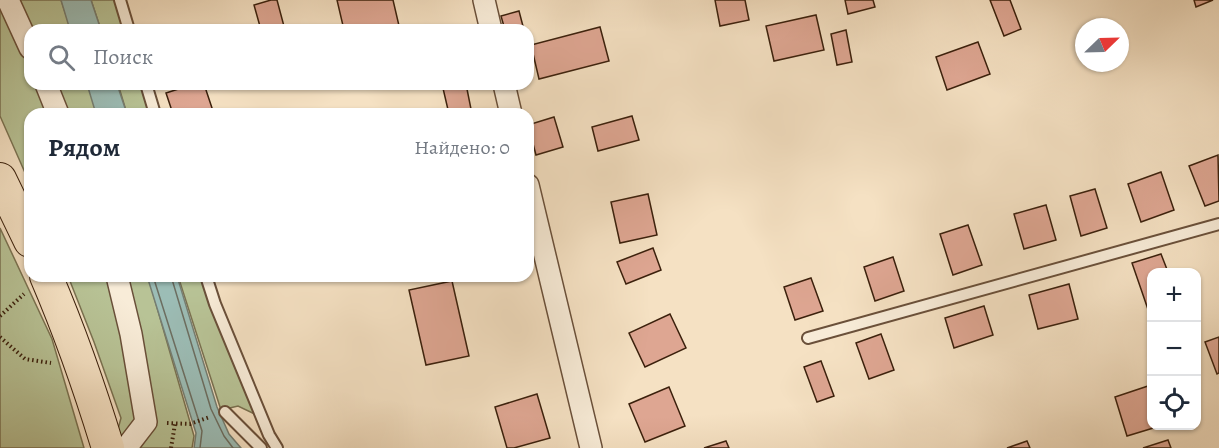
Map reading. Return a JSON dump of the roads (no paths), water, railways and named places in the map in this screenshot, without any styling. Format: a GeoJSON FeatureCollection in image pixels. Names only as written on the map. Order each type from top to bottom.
{"type":"FeatureCollection","features":[{"type":"Feature","properties":{"kind":"main road"},"geometry":{"type":"LineString","coordinates":[[0,179],[24,229]]}},
{"type":"Feature","properties":{"kind":"main road"},"geometry":{"type":"LineString","coordinates":[[38,282],[67,323],[108,448]]}},
{"type":"Feature","properties":{"kind":"street"},"geometry":{"type":"LineString","coordinates":[[9,0],[24,34]]}},
{"type":"Feature","properties":{"kind":"street"},"geometry":{"type":"LineString","coordinates":[[484,0],[490,24]]}},
{"type":"Feature","properties":{"kind":"street"},"geometry":{"type":"LineString","coordinates":[[48,90],[56,108]]}},
{"type":"Feature","properties":{"kind":"street"},"geometry":{"type":"LineString","coordinates":[[505,90],[510,108]]}},
{"type":"Feature","properties":{"kind":"street"},"geometry":{"type":"LineString","coordinates":[[534,210],[591,448]]}},
{"type":"Feature","properties":{"kind":"street"},"geometry":{"type":"LineString","coordinates":[[118,282],[131,334],[146,422],[126,448]]}},
{"type":"Feature","properties":{"kind":"lane"},"geometry":{"type":"LineString","coordinates":[[120,0],[127,24]]}},
{"type":"Feature","properties":{"kind":"lane"},"geometry":{"type":"LineString","coordinates":[[148,90],[153,108]]}},
{"type":"Feature","properties":{"kind":"lane"},"geometry":{"type":"LineString","coordinates":[[808,338],[1219,224]]}},
{"type":"Feature","properties":{"kind":"lane"},"geometry":{"type":"LineString","coordinates":[[208,282],[269,435],[277,448]]}},
{"type":"Feature","properties":{"kind":"lane"},"geometry":{"type":"LineString","coordinates":[[225,412],[261,448]]}},
{"type":"Feature","properties":{"kind":"water"},"geometry":{"type":"Polygon","coordinates":[[[61,0],[91,0],[99,24],[68,24],[61,0]]]}},
{"type":"Feature","properties":{"kind":"water"},"geometry":{"type":"Polygon","coordinates":[[[89,90],[119,90],[125,108],[94,108],[89,90]]]}},
{"type":"Feature","properties":{"kind":"water"},"geometry":{"type":"Polygon","coordinates":[[[149,282],[179,282],[217,407],[229,434],[241,448],[194,448],[196,433],[149,282]]]}}]}
